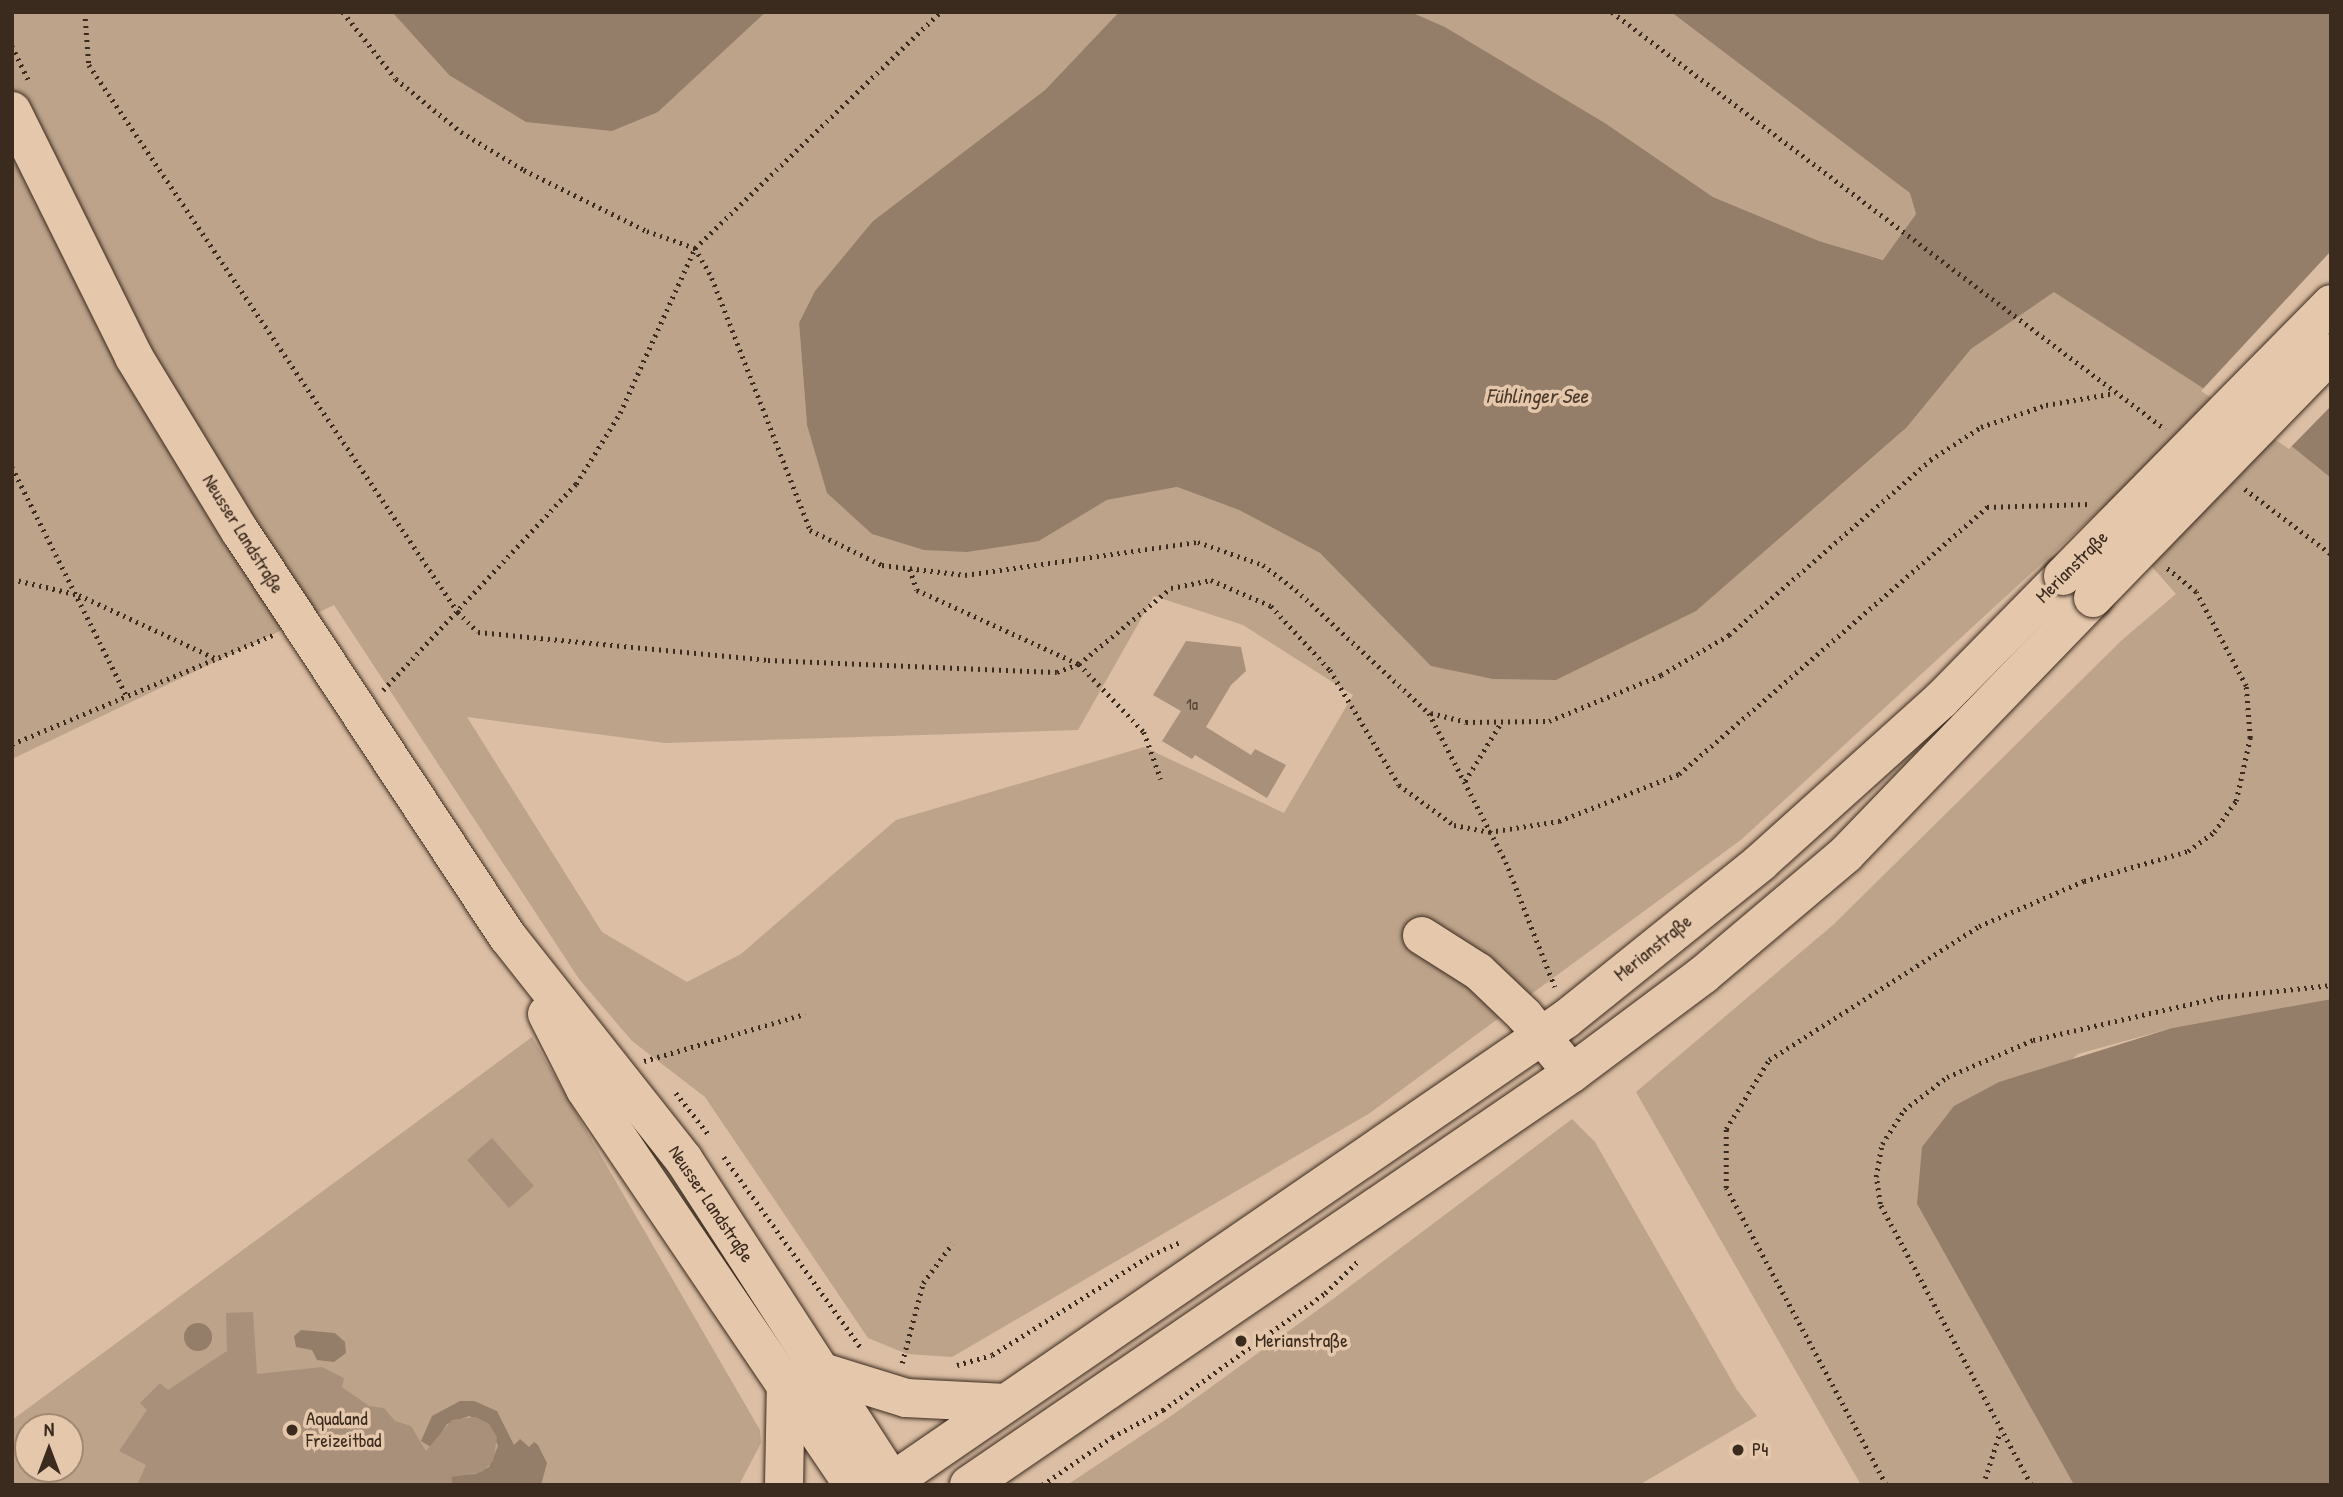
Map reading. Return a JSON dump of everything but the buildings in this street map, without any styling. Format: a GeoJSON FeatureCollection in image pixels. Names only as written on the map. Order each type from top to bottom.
{"type":"FeatureCollection","features":[{"type":"Feature","properties":{"kind":"main road","name":"Neusser Landstraße"},"geometry":{"type":"LineString","coordinates":[[23,100],[134,357],[300,623],[376,696],[508,937],[585,1089],[804,1376],[891,1484]]}},
{"type":"Feature","properties":{"kind":"main road","name":"Merianstraße"},"geometry":{"type":"LineString","coordinates":[[970,1485],[1002,1474],[1572,1073],[1703,975],[1846,854],[2078,587],[2331,304]]}},
{"type":"Feature","properties":{"kind":"main road","name":"Merianstraße"},"geometry":{"type":"LineString","coordinates":[[891,1484],[1006,1402],[1540,1036],[1761,862],[1941,699],[2078,587],[2331,353]]}},
{"type":"Feature","properties":{"kind":"main road","name":"Neusser Landstraße"},"geometry":{"type":"LineString","coordinates":[[804,1376],[853,1485]]}},
{"type":"Feature","properties":{"kind":"main road"},"geometry":{"type":"LineString","coordinates":[[784,1485],[804,1376],[906,1398],[1006,1402]]}},
{"type":"Feature","properties":{"kind":"lane"},"geometry":{"type":"LineString","coordinates":[[1421,935],[1478,971],[1572,1073]]}},
{"type":"Feature","properties":{"kind":"path"},"geometry":{"type":"LineString","coordinates":[[85,12],[89,65],[458,612],[478,632],[768,660],[1057,672],[1079,664],[1171,588],[1211,580],[1271,606],[1330,670],[1399,785],[1454,825],[1489,832],[1559,821],[1679,774],[1987,507],[2089,504],[2099,513]]}},
{"type":"Feature","properties":{"kind":"path"},"geometry":{"type":"LineString","coordinates":[[343,12],[396,79],[461,132],[524,170],[647,232],[695,248],[712,278],[810,530],[882,565],[965,575],[1198,542],[1263,565],[1429,713],[1506,862],[1556,992]]}},
{"type":"Feature","properties":{"kind":"path"},"geometry":{"type":"LineString","coordinates":[[376,696],[576,484],[620,413],[695,248],[940,12]]}},
{"type":"Feature","properties":{"kind":"path"},"geometry":{"type":"LineString","coordinates":[[1429,713],[1466,722],[1500,724],[1549,721],[1661,675],[1729,635],[1930,460],[1981,427],[2046,405],[2116,393],[1612,12]]}},
{"type":"Feature","properties":{"kind":"path"},"geometry":{"type":"LineString","coordinates":[[12,46],[23,100]]}},
{"type":"Feature","properties":{"kind":"path"},"geometry":{"type":"LineString","coordinates":[[12,467],[79,594],[127,697]]}},
{"type":"Feature","properties":{"kind":"path"},"geometry":{"type":"LineString","coordinates":[[1885,1485],[1726,1188],[1726,1129],[1769,1060],[1979,926],[2084,881],[2188,851],[2214,832],[2235,801],[2250,738],[2246,686],[2196,592],[2164,566]]}},
{"type":"Feature","properties":{"kind":"path"},"geometry":{"type":"LineString","coordinates":[[910,568],[917,590],[1079,664],[1144,732],[1161,779]]}},
{"type":"Feature","properties":{"kind":"path"},"geometry":{"type":"LineString","coordinates":[[12,579],[79,594],[219,660]]}},
{"type":"Feature","properties":{"kind":"path"},"geometry":{"type":"LineString","coordinates":[[12,744],[219,660],[300,623]]}},
{"type":"Feature","properties":{"kind":"path"},"geometry":{"type":"LineString","coordinates":[[1464,782],[1500,724]]}},
{"type":"Feature","properties":{"kind":"path"},"geometry":{"type":"LineString","coordinates":[[2031,1485],[1880,1204],[1876,1177],[1882,1144],[1904,1110],[1947,1077],[2034,1040],[2221,997],[2331,985]]}},
{"type":"Feature","properties":{"kind":"path"},"geometry":{"type":"LineString","coordinates":[[643,1061],[805,1014]]}},
{"type":"Feature","properties":{"kind":"path"},"geometry":{"type":"LineString","coordinates":[[636,1053],[652,1070]]}},
{"type":"Feature","properties":{"kind":"path"},"geometry":{"type":"LineString","coordinates":[[671,1088],[712,1140]]}},
{"type":"Feature","properties":{"kind":"path"},"geometry":{"type":"LineString","coordinates":[[720,1151],[854,1344],[864,1351]]}},
{"type":"Feature","properties":{"kind":"path"},"geometry":{"type":"LineString","coordinates":[[888,1360],[902,1362],[923,1283],[952,1244]]}},
{"type":"Feature","properties":{"kind":"path"},"geometry":{"type":"LineString","coordinates":[[1983,1485],[2001,1431]]}},
{"type":"Feature","properties":{"kind":"shaded area"},"geometry":{"type":"Polygon","coordinates":[[[12,12],[392,12],[449,75],[658,112],[766,12],[1119,12],[1045,90],[873,221],[799,323],[807,425],[1039,541],[1107,500],[1177,487],[1239,510],[1320,553],[1372,601],[1907,427],[1971,349],[2054,291],[2285,441],[2331,478],[2331,999],[2172,1028],[2078,1054],[1917,1204],[2074,1485],[1861,1485],[1636,1092],[1833,925],[2122,640],[2176,594],[2101,509],[1742,839],[1370,1113],[952,1357],[907,1354],[868,1338],[705,1097],[632,1041],[579,979],[334,605],[12,759],[12,12]],[[1154,596],[1078,730],[665,743],[467,717],[602,932],[687,982],[741,954],[896,820],[1144,747],[1284,813],[1353,695],[1243,625],[1154,596]]]}},
{"type":"Feature","properties":{"kind":"shaded area"},"geometry":{"type":"Polygon","coordinates":[[[1411,12],[1671,12],[1911,193],[1916,214],[1884,260],[1819,241],[1713,197],[1605,123],[1445,27],[1411,12]]]}},
{"type":"Feature","properties":{"kind":"shaded area"},"geometry":{"type":"Polygon","coordinates":[[[532,1037],[760,1430],[761,1443],[739,1485],[12,1485],[12,1420],[14,1419],[14,1483],[84,1483],[84,1413],[22,1413],[532,1037]]]}},
{"type":"Feature","properties":{"kind":"shaded area"},"geometry":{"type":"Polygon","coordinates":[[[1572,1119],[1595,1142],[1737,1390],[1757,1416],[1639,1485],[1067,1485],[1171,1416],[1333,1299],[1572,1119]]]}},
{"type":"Feature","properties":{"kind":"water"},"geometry":{"type":"Polygon","coordinates":[[[392,12],[766,12],[658,112],[612,131],[526,122],[449,75],[392,12]]]}},
{"type":"Feature","properties":{"kind":"water","name":"Fühlinger See"},"geometry":{"type":"Polygon","coordinates":[[[1119,12],[1411,12],[1445,27],[1605,123],[1713,197],[1819,241],[1883,260],[1916,214],[1910,193],[1671,12],[2331,12],[2331,478],[2285,441],[2054,292],[1971,349],[1907,427],[1696,611],[1556,680],[1493,679],[1431,666],[1320,553],[1239,510],[1177,487],[1107,500],[1039,541],[967,552],[924,550],[872,534],[827,493],[807,425],[799,323],[815,291],[873,221],[1045,90],[1119,12]]]}},
{"type":"Feature","properties":{"kind":"water"},"geometry":{"type":"Polygon","coordinates":[[[2331,999],[2331,1485],[2074,1485],[1917,1204],[1922,1147],[1954,1106],[1999,1082],[2172,1028],[2331,999]]]}},
{"type":"Feature","properties":{"kind":"water"},"geometry":{"type":"Polygon","coordinates":[[[198,1323],[208,1327],[212,1337],[208,1347],[198,1351],[188,1347],[184,1337],[188,1327],[198,1323]]]}},
{"type":"Feature","properties":{"kind":"water"},"geometry":{"type":"Polygon","coordinates":[[[301,1330],[335,1333],[345,1342],[346,1353],[334,1362],[317,1360],[312,1350],[296,1347],[294,1336],[301,1330]]]}},
{"type":"Feature","properties":{"kind":"water"},"geometry":{"type":"Polygon","coordinates":[[[460,1401],[474,1401],[497,1411],[514,1445],[520,1439],[529,1447],[534,1442],[538,1445],[547,1463],[541,1485],[452,1485],[451,1476],[475,1474],[489,1467],[498,1446],[489,1424],[469,1416],[447,1424],[432,1448],[421,1441],[432,1416],[460,1401]]]}},
{"type":"Feature","properties":{"kind":"pier"},"geometry":{"type":"Polygon","coordinates":[[[2331,251],[2331,406],[2289,449],[2201,391],[2331,251]]]}},
{"type":"Feature","properties":{"kind":"place","name":"Merianstraße"},"geometry":{"type":"Point","coordinates":[1241,1341]}},
{"type":"Feature","properties":{"kind":"place","name":"Aqualand Freizeitbad"},"geometry":{"type":"Point","coordinates":[292,1430]}},
{"type":"Feature","properties":{"kind":"place","name":"P4"},"geometry":{"type":"Point","coordinates":[1738,1450]}}]}
